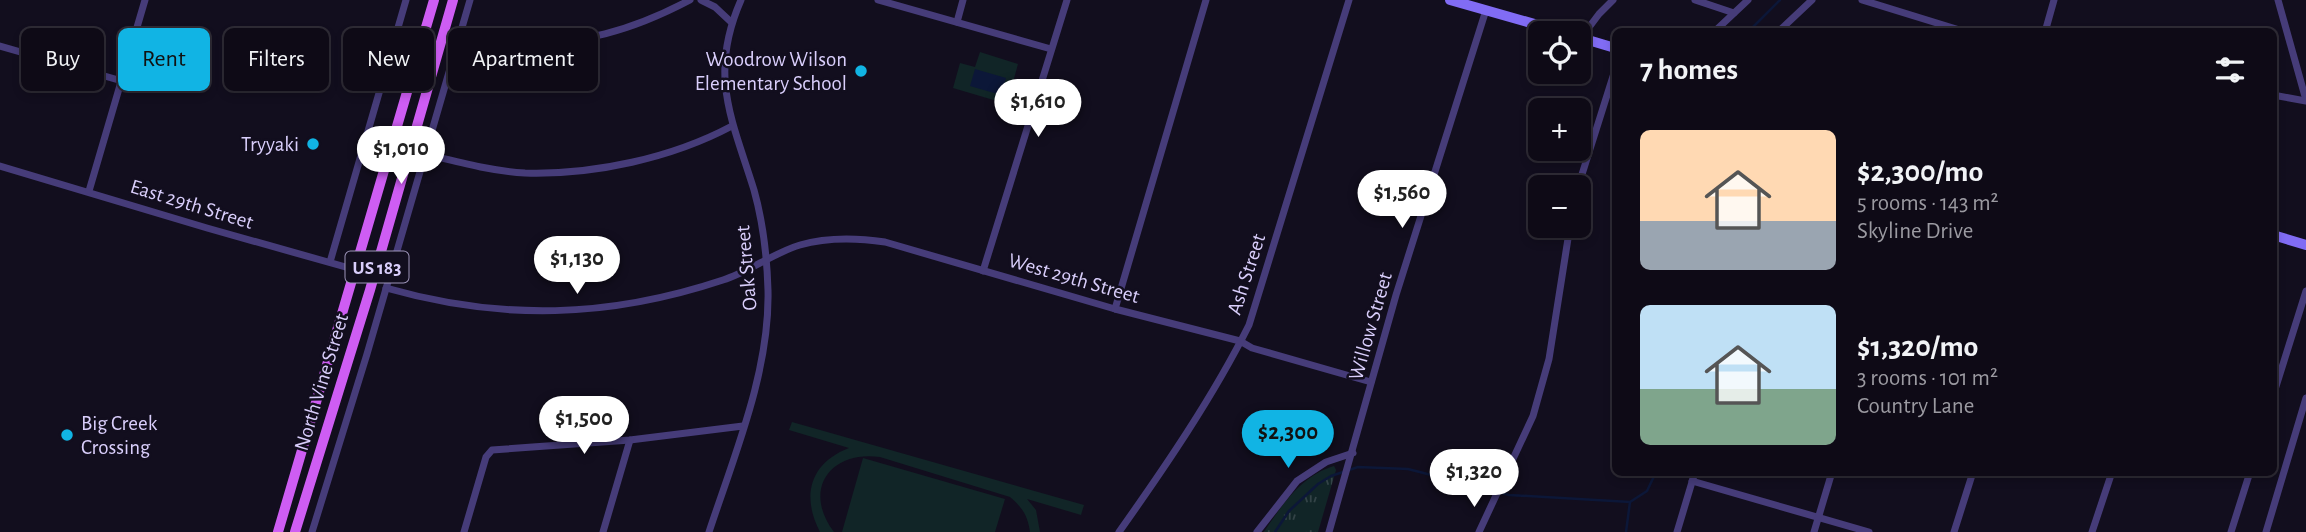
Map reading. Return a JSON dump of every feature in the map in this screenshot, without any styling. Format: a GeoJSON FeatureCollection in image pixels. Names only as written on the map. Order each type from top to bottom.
{"type":"FeatureCollection","features":[{"type":"Feature","properties":{"kind":"main road","name":"North Vine Street"},"geometry":{"type":"LineString","coordinates":[[278,532],[434,0]]}},
{"type":"Feature","properties":{"kind":"main road","name":"North Vine Street"},"geometry":{"type":"LineString","coordinates":[[295,532],[374,275],[453,0]]}},
{"type":"Feature","properties":{"kind":"main road"},"geometry":{"type":"LineString","coordinates":[[1450,0],[1528,22]]}},
{"type":"Feature","properties":{"kind":"main road"},"geometry":{"type":"LineString","coordinates":[[1591,40],[1612,47]]}},
{"type":"Feature","properties":{"kind":"main road"},"geometry":{"type":"LineString","coordinates":[[2277,237],[2306,245]]}},
{"type":"Feature","properties":{"kind":"street"},"geometry":{"type":"LineString","coordinates":[[137,28],[145,0]]}},
{"type":"Feature","properties":{"kind":"street"},"geometry":{"type":"LineString","coordinates":[[330,262],[406,0]]}},
{"type":"Feature","properties":{"kind":"street"},"geometry":{"type":"LineString","coordinates":[[461,28],[470,0]]}},
{"type":"Feature","properties":{"kind":"street"},"geometry":{"type":"LineString","coordinates":[[598,36],[624,30],[690,0]]}},
{"type":"Feature","properties":{"kind":"street"},"geometry":{"type":"LineString","coordinates":[[701,0],[715,7],[731,22]]}},
{"type":"Feature","properties":{"kind":"street","name":"Oak Street"},"geometry":{"type":"LineString","coordinates":[[709,532],[756,386],[768,317],[763,229],[725,94],[725,58],[731,22],[741,0]]}},
{"type":"Feature","properties":{"kind":"street"},"geometry":{"type":"LineString","coordinates":[[878,0],[1051,49]]}},
{"type":"Feature","properties":{"kind":"street"},"geometry":{"type":"LineString","coordinates":[[957,22],[963,0]]}},
{"type":"Feature","properties":{"kind":"street"},"geometry":{"type":"LineString","coordinates":[[983,271],[1067,0]]}},
{"type":"Feature","properties":{"kind":"street"},"geometry":{"type":"LineString","coordinates":[[1115,309],[1206,0]]}},
{"type":"Feature","properties":{"kind":"street","name":"Ash Street"},"geometry":{"type":"LineString","coordinates":[[1119,532],[1156,480],[1249,325],[1349,0]]}},
{"type":"Feature","properties":{"kind":"street"},"geometry":{"type":"LineString","coordinates":[[1591,24],[1613,0]]}},
{"type":"Feature","properties":{"kind":"street"},"geometry":{"type":"LineString","coordinates":[[1695,0],[1734,13]]}},
{"type":"Feature","properties":{"kind":"street"},"geometry":{"type":"LineString","coordinates":[[1718,28],[1748,0]]}},
{"type":"Feature","properties":{"kind":"street"},"geometry":{"type":"LineString","coordinates":[[1782,28],[1812,0]]}},
{"type":"Feature","properties":{"kind":"street"},"geometry":{"type":"LineString","coordinates":[[1861,0],[1953,28]]}},
{"type":"Feature","properties":{"kind":"street"},"geometry":{"type":"LineString","coordinates":[[2046,28],[2054,0]]}},
{"type":"Feature","properties":{"kind":"street"},"geometry":{"type":"LineString","coordinates":[[2277,96],[2306,100],[2278,0]]}},
{"type":"Feature","properties":{"kind":"street"},"geometry":{"type":"LineString","coordinates":[[1598,1],[1605,8]]}},
{"type":"Feature","properties":{"kind":"street","name":"Willow Street"},"geometry":{"type":"LineString","coordinates":[[1329,532],[1400,282],[1486,10]]}},
{"type":"Feature","properties":{"kind":"street"},"geometry":{"type":"LineString","coordinates":[[0,46],[118,80]]}},
{"type":"Feature","properties":{"kind":"street"},"geometry":{"type":"LineString","coordinates":[[312,532],[448,74]]}},
{"type":"Feature","properties":{"kind":"street"},"geometry":{"type":"LineString","coordinates":[[1582,175],[1612,79]]}},
{"type":"Feature","properties":{"kind":"street"},"geometry":{"type":"LineString","coordinates":[[89,191],[118,91]]}},
{"type":"Feature","properties":{"kind":"street"},"geometry":{"type":"LineString","coordinates":[[425,154],[479,168],[526,173],[570,171],[645,160],[715,135],[732,126]]}},
{"type":"Feature","properties":{"kind":"street","name":"East 29th Street"},"geometry":{"type":"LineString","coordinates":[[0,166],[374,275]]}},
{"type":"Feature","properties":{"kind":"street","name":"West 29th Street"},"geometry":{"type":"LineString","coordinates":[[766,261],[799,245],[856,238],[885,242],[1115,309],[1240,341],[1252,348],[1371,382]]}},
{"type":"Feature","properties":{"kind":"street"},"geometry":{"type":"LineString","coordinates":[[1479,532],[1533,416],[1549,359],[1568,238]]}},
{"type":"Feature","properties":{"kind":"street"},"geometry":{"type":"LineString","coordinates":[[386,288],[435,301],[529,312],[582,310],[635,304],[699,287],[725,280],[766,261]]}},
{"type":"Feature","properties":{"kind":"street"},"geometry":{"type":"LineString","coordinates":[[2277,383],[2306,291]]}},
{"type":"Feature","properties":{"kind":"street"},"geometry":{"type":"LineString","coordinates":[[2266,532],[2306,398]]}},
{"type":"Feature","properties":{"kind":"street"},"geometry":{"type":"LineString","coordinates":[[464,532],[486,457],[492,450],[630,440],[743,426]]}},
{"type":"Feature","properties":{"kind":"street"},"geometry":{"type":"LineString","coordinates":[[603,532],[630,440]]}},
{"type":"Feature","properties":{"kind":"street"},"geometry":{"type":"LineString","coordinates":[[1257,532],[1297,481],[1326,462],[1352,456]]}},
{"type":"Feature","properties":{"kind":"street"},"geometry":{"type":"LineString","coordinates":[[1677,532],[1694,476]]}},
{"type":"Feature","properties":{"kind":"street"},"geometry":{"type":"LineString","coordinates":[[1814,532],[1831,476]]}},
{"type":"Feature","properties":{"kind":"street"},"geometry":{"type":"LineString","coordinates":[[1954,532],[1972,476]]}},
{"type":"Feature","properties":{"kind":"street"},"geometry":{"type":"LineString","coordinates":[[2092,532],[2111,476]]}},
{"type":"Feature","properties":{"kind":"street"},"geometry":{"type":"LineString","coordinates":[[2231,532],[2249,476]]}},
{"type":"Feature","properties":{"kind":"street"},"geometry":{"type":"LineString","coordinates":[[1692,481],[1869,532]]}},
{"type":"Feature","properties":{"kind":"green space"},"geometry":{"type":"Polygon","coordinates":[[[980,52],[1018,64],[1007,104],[953,88],[960,63],[975,67],[980,52]]]}},
{"type":"Feature","properties":{"kind":"green space"},"geometry":{"type":"Polygon","coordinates":[[[792,422],[1084,505],[1081,515],[1027,499],[1036,510],[1040,532],[1030,532],[1024,512],[1010,497],[880,457],[862,456],[847,460],[826,476],[821,488],[821,502],[834,532],[820,532],[811,506],[813,482],[825,462],[849,448],[789,430],[792,422]]]}},
{"type":"Feature","properties":{"kind":"green space"},"geometry":{"type":"Polygon","coordinates":[[[863,458],[1005,499],[995,532],[842,532],[863,458]]]}},
{"type":"Feature","properties":{"kind":"green space"},"geometry":{"type":"Polygon","coordinates":[[[1334,466],[1336,470],[1318,532],[1264,532],[1285,502],[1302,484],[1334,466]]]}},
{"type":"Feature","properties":{"kind":"water"},"geometry":{"type":"Polygon","coordinates":[[[975,69],[1006,78],[1001,95],[970,86],[975,69]]]}},
{"type":"Feature","properties":{"kind":"waterway"},"geometry":{"type":"LineString","coordinates":[[1752,28],[1780,0]]}},
{"type":"Feature","properties":{"kind":"waterway"},"geometry":{"type":"LineString","coordinates":[[1275,532],[1289,511],[1318,484],[1331,476],[1358,467],[1408,469],[1509,495],[1630,502],[1647,491],[1654,476]]}},
{"type":"Feature","properties":{"kind":"waterway"},"geometry":{"type":"LineString","coordinates":[[1626,532],[1630,502]]}},
{"type":"Feature","properties":{"kind":"place","name":"Woodrow Wilson Elementary School"},"geometry":{"type":"Point","coordinates":[861,71]}},
{"type":"Feature","properties":{"kind":"place","name":"Tryyaki"},"geometry":{"type":"Point","coordinates":[313,144]}},
{"type":"Feature","properties":{"kind":"place","name":"Big Creek Crossing"},"geometry":{"type":"Point","coordinates":[67,435]}}]}
